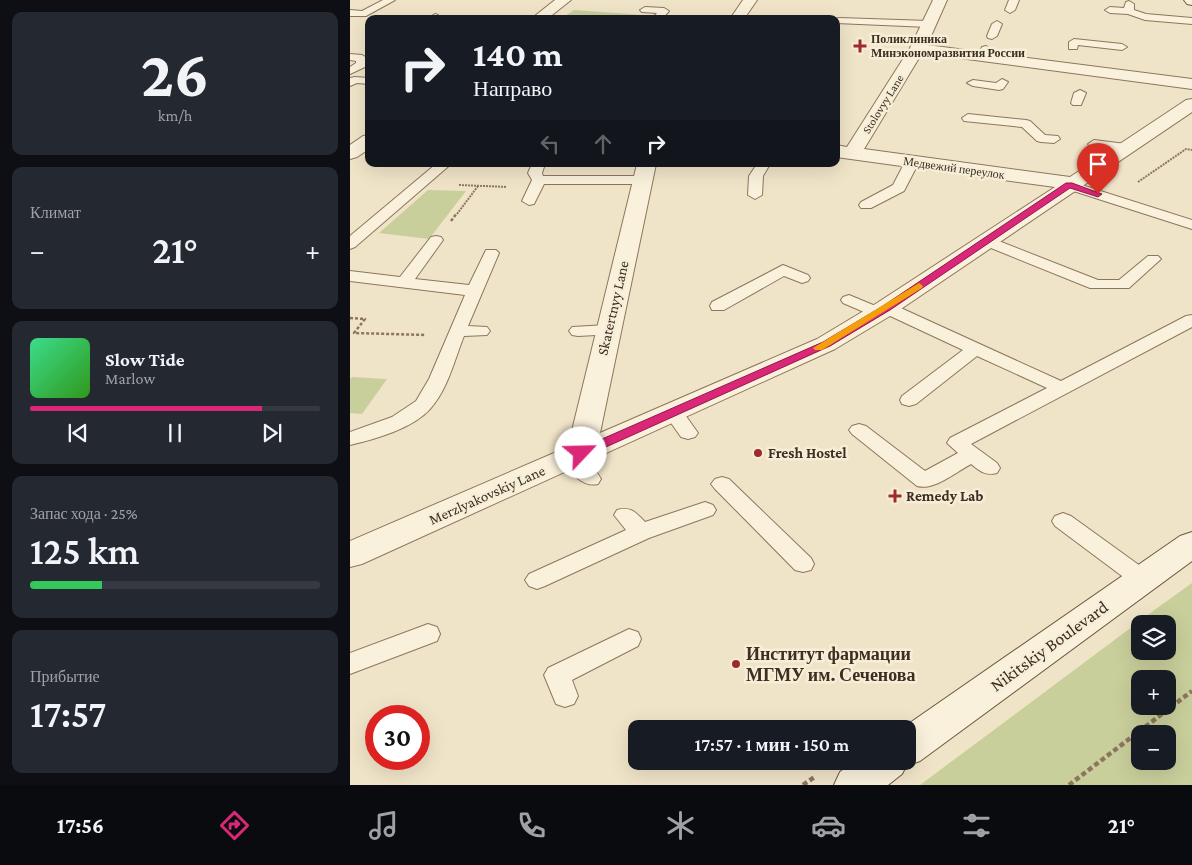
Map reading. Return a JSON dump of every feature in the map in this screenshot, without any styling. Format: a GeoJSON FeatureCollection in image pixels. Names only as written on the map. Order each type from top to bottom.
{"type":"FeatureCollection","features":[{"type":"Feature","properties":{"kind":"street"},"geometry":{"type":"LineString","coordinates":[[543,15],[564,0]]}},
{"type":"Feature","properties":{"kind":"street"},"geometry":{"type":"LineString","coordinates":[[740,15],[750,0]]}},
{"type":"Feature","properties":{"kind":"street","name":"Stolovyy Lane"},"geometry":{"type":"LineString","coordinates":[[844,152],[918,48],[940,0]]}},
{"type":"Feature","properties":{"kind":"street"},"geometry":{"type":"LineString","coordinates":[[918,48],[984,53],[1012,64],[1068,64],[1087,73],[1192,84]]}},
{"type":"Feature","properties":{"kind":"street","name":"Merzlyakovskiy Lane"},"geometry":{"type":"LineString","coordinates":[[350,555],[681,423],[826,344],[882,310],[1192,104]]}},
{"type":"Feature","properties":{"kind":"street"},"geometry":{"type":"LineString","coordinates":[[350,153],[365,143]]}},
{"type":"Feature","properties":{"kind":"street","name":"Медвежий переулок"},"geometry":{"type":"LineString","coordinates":[[844,152],[1071,184]]}},
{"type":"Feature","properties":{"kind":"street","name":"Skatertnyy Lane"},"geometry":{"type":"LineString","coordinates":[[581,463],[608,330],[644,172]]}},
{"type":"Feature","properties":{"kind":"street","name":"Nikitskiy Boulevard"},"geometry":{"type":"LineString","coordinates":[[916,741],[1192,544]]}},
{"type":"Feature","properties":{"kind":"street"},"geometry":{"type":"LineString","coordinates":[[855,785],[876,770]]}},
{"type":"Feature","properties":{"kind":"lane"},"geometry":{"type":"LineString","coordinates":[[350,13],[363,14],[390,0]]}},
{"type":"Feature","properties":{"kind":"lane"},"geometry":{"type":"LineString","coordinates":[[1010,10],[1014,0]]}},
{"type":"Feature","properties":{"kind":"lane"},"geometry":{"type":"LineString","coordinates":[[1110,10],[1129,8],[1145,17],[1192,21]]}},
{"type":"Feature","properties":{"kind":"lane"},"geometry":{"type":"LineString","coordinates":[[645,10],[664,11],[660,15]]}},
{"type":"Feature","properties":{"kind":"lane"},"geometry":{"type":"LineString","coordinates":[[840,21],[929,24]]}},
{"type":"Feature","properties":{"kind":"lane"},"geometry":{"type":"LineString","coordinates":[[872,35],[877,22]]}},
{"type":"Feature","properties":{"kind":"lane"},"geometry":{"type":"LineString","coordinates":[[992,36],[997,24]]}},
{"type":"Feature","properties":{"kind":"lane"},"geometry":{"type":"LineString","coordinates":[[1073,47],[1074,42],[1122,47]]}},
{"type":"Feature","properties":{"kind":"lane"},"geometry":{"type":"LineString","coordinates":[[350,57],[362,58],[361,64],[350,71]]}},
{"type":"Feature","properties":{"kind":"lane"},"geometry":{"type":"LineString","coordinates":[[350,83],[355,80],[365,81]]}},
{"type":"Feature","properties":{"kind":"lane"},"geometry":{"type":"LineString","coordinates":[[973,83],[999,87],[1002,82]]}},
{"type":"Feature","properties":{"kind":"lane"},"geometry":{"type":"LineString","coordinates":[[968,118],[1026,124],[1041,138],[1054,139]]}},
{"type":"Feature","properties":{"kind":"lane"},"geometry":{"type":"LineString","coordinates":[[1094,144],[1126,148]]}},
{"type":"Feature","properties":{"kind":"lane"},"geometry":{"type":"LineString","coordinates":[[866,205],[898,188],[912,162]]}},
{"type":"Feature","properties":{"kind":"lane"},"geometry":{"type":"LineString","coordinates":[[350,244],[441,167]]}},
{"type":"Feature","properties":{"kind":"lane"},"geometry":{"type":"LineString","coordinates":[[530,201],[537,184],[535,173],[538,167]]}},
{"type":"Feature","properties":{"kind":"lane"},"geometry":{"type":"LineString","coordinates":[[755,195],[756,176],[761,167]]}},
{"type":"Feature","properties":{"kind":"lane"},"geometry":{"type":"LineString","coordinates":[[537,184],[644,172]]}},
{"type":"Feature","properties":{"kind":"lane"},"geometry":{"type":"LineString","coordinates":[[1071,184],[1192,225]]}},
{"type":"Feature","properties":{"kind":"lane"},"geometry":{"type":"LineString","coordinates":[[404,283],[436,240]]}},
{"type":"Feature","properties":{"kind":"lane"},"geometry":{"type":"LineString","coordinates":[[986,242],[1096,285],[1123,285],[1154,259]]}},
{"type":"Feature","properties":{"kind":"lane"},"geometry":{"type":"LineString","coordinates":[[350,439],[386,426],[422,406],[432,393],[491,253]]}},
{"type":"Feature","properties":{"kind":"lane"},"geometry":{"type":"LineString","coordinates":[[718,306],[783,270],[802,278]]}},
{"type":"Feature","properties":{"kind":"lane"},"geometry":{"type":"LineString","coordinates":[[350,276],[474,291]]}},
{"type":"Feature","properties":{"kind":"lane"},"geometry":{"type":"LineString","coordinates":[[849,300],[882,310],[976,349],[1061,388]]}},
{"type":"Feature","properties":{"kind":"lane"},"geometry":{"type":"LineString","coordinates":[[990,468],[957,443],[1192,320]]}},
{"type":"Feature","properties":{"kind":"lane"},"geometry":{"type":"LineString","coordinates":[[578,331],[608,330]]}},
{"type":"Feature","properties":{"kind":"lane"},"geometry":{"type":"LineString","coordinates":[[457,331],[481,331]]}},
{"type":"Feature","properties":{"kind":"lane"},"geometry":{"type":"LineString","coordinates":[[909,400],[976,349]]}},
{"type":"Feature","properties":{"kind":"lane"},"geometry":{"type":"LineString","coordinates":[[860,430],[924,480],[972,454]]}},
{"type":"Feature","properties":{"kind":"lane"},"geometry":{"type":"LineString","coordinates":[[722,484],[803,564]]}},
{"type":"Feature","properties":{"kind":"lane"},"geometry":{"type":"LineString","coordinates":[[537,580],[641,532],[705,510]]}},
{"type":"Feature","properties":{"kind":"lane"},"geometry":{"type":"LineString","coordinates":[[624,515],[641,532]]}},
{"type":"Feature","properties":{"kind":"lane"},"geometry":{"type":"LineString","coordinates":[[1063,521],[1142,579]]}},
{"type":"Feature","properties":{"kind":"lane"},"geometry":{"type":"LineString","coordinates":[[350,664],[428,634]]}},
{"type":"Feature","properties":{"kind":"lane"},"geometry":{"type":"LineString","coordinates":[[565,696],[557,674],[629,639]]}},
{"type":"Feature","properties":{"kind":"path"},"geometry":{"type":"LineString","coordinates":[[1114,200],[1186,149],[1192,150]]}},
{"type":"Feature","properties":{"kind":"path"},"geometry":{"type":"LineString","coordinates":[[422,183],[478,186],[537,184]]}},
{"type":"Feature","properties":{"kind":"path"},"geometry":{"type":"LineString","coordinates":[[436,240],[478,186]]}},
{"type":"Feature","properties":{"kind":"path"},"geometry":{"type":"LineString","coordinates":[[350,318],[365,318],[354,332],[432,335],[457,331]]}},
{"type":"Feature","properties":{"kind":"path"},"geometry":{"type":"LineString","coordinates":[[1069,785],[1192,691]]}},
{"type":"Feature","properties":{"kind":"green space"},"geometry":{"type":"Polygon","coordinates":[[[574,10],[643,15],[567,15],[574,10]]]}},
{"type":"Feature","properties":{"kind":"green space"},"geometry":{"type":"Polygon","coordinates":[[[428,190],[466,191],[429,239],[379,233],[428,190]]]}},
{"type":"Feature","properties":{"kind":"green space"},"geometry":{"type":"Polygon","coordinates":[[[352,377],[387,379],[362,414],[350,413],[350,379],[352,377]]]}},
{"type":"Feature","properties":{"kind":"green space"},"geometry":{"type":"Polygon","coordinates":[[[1192,583],[1192,785],[920,785],[1131,628],[1131,660],[1176,660],[1176,615],[1148,615],[1192,583]]]}},
{"type":"Feature","properties":{"kind":"slow traffic"},"geometry":{"type":"LineString","coordinates":[[818,348],[919,286]]}},
{"type":"Feature","properties":{"kind":"place","name":"Поликлиника Минэкономразвития России"},"geometry":{"type":"Point","coordinates":[860,46]}},
{"type":"Feature","properties":{"kind":"place","name":"Fresh Hostel"},"geometry":{"type":"Point","coordinates":[758,453]}},
{"type":"Feature","properties":{"kind":"place","name":"Remedy Lab"},"geometry":{"type":"Point","coordinates":[895,496]}},
{"type":"Feature","properties":{"kind":"place","name":"Институт фармации МГМУ им. Сеченова"},"geometry":{"type":"Point","coordinates":[736,664]}},
{"type":"Feature","properties":{"kind":"route"},"geometry":{"type":"LineString","coordinates":[[581,453],[826,344],[886,308],[1069,185],[1098,194]]}}]}
